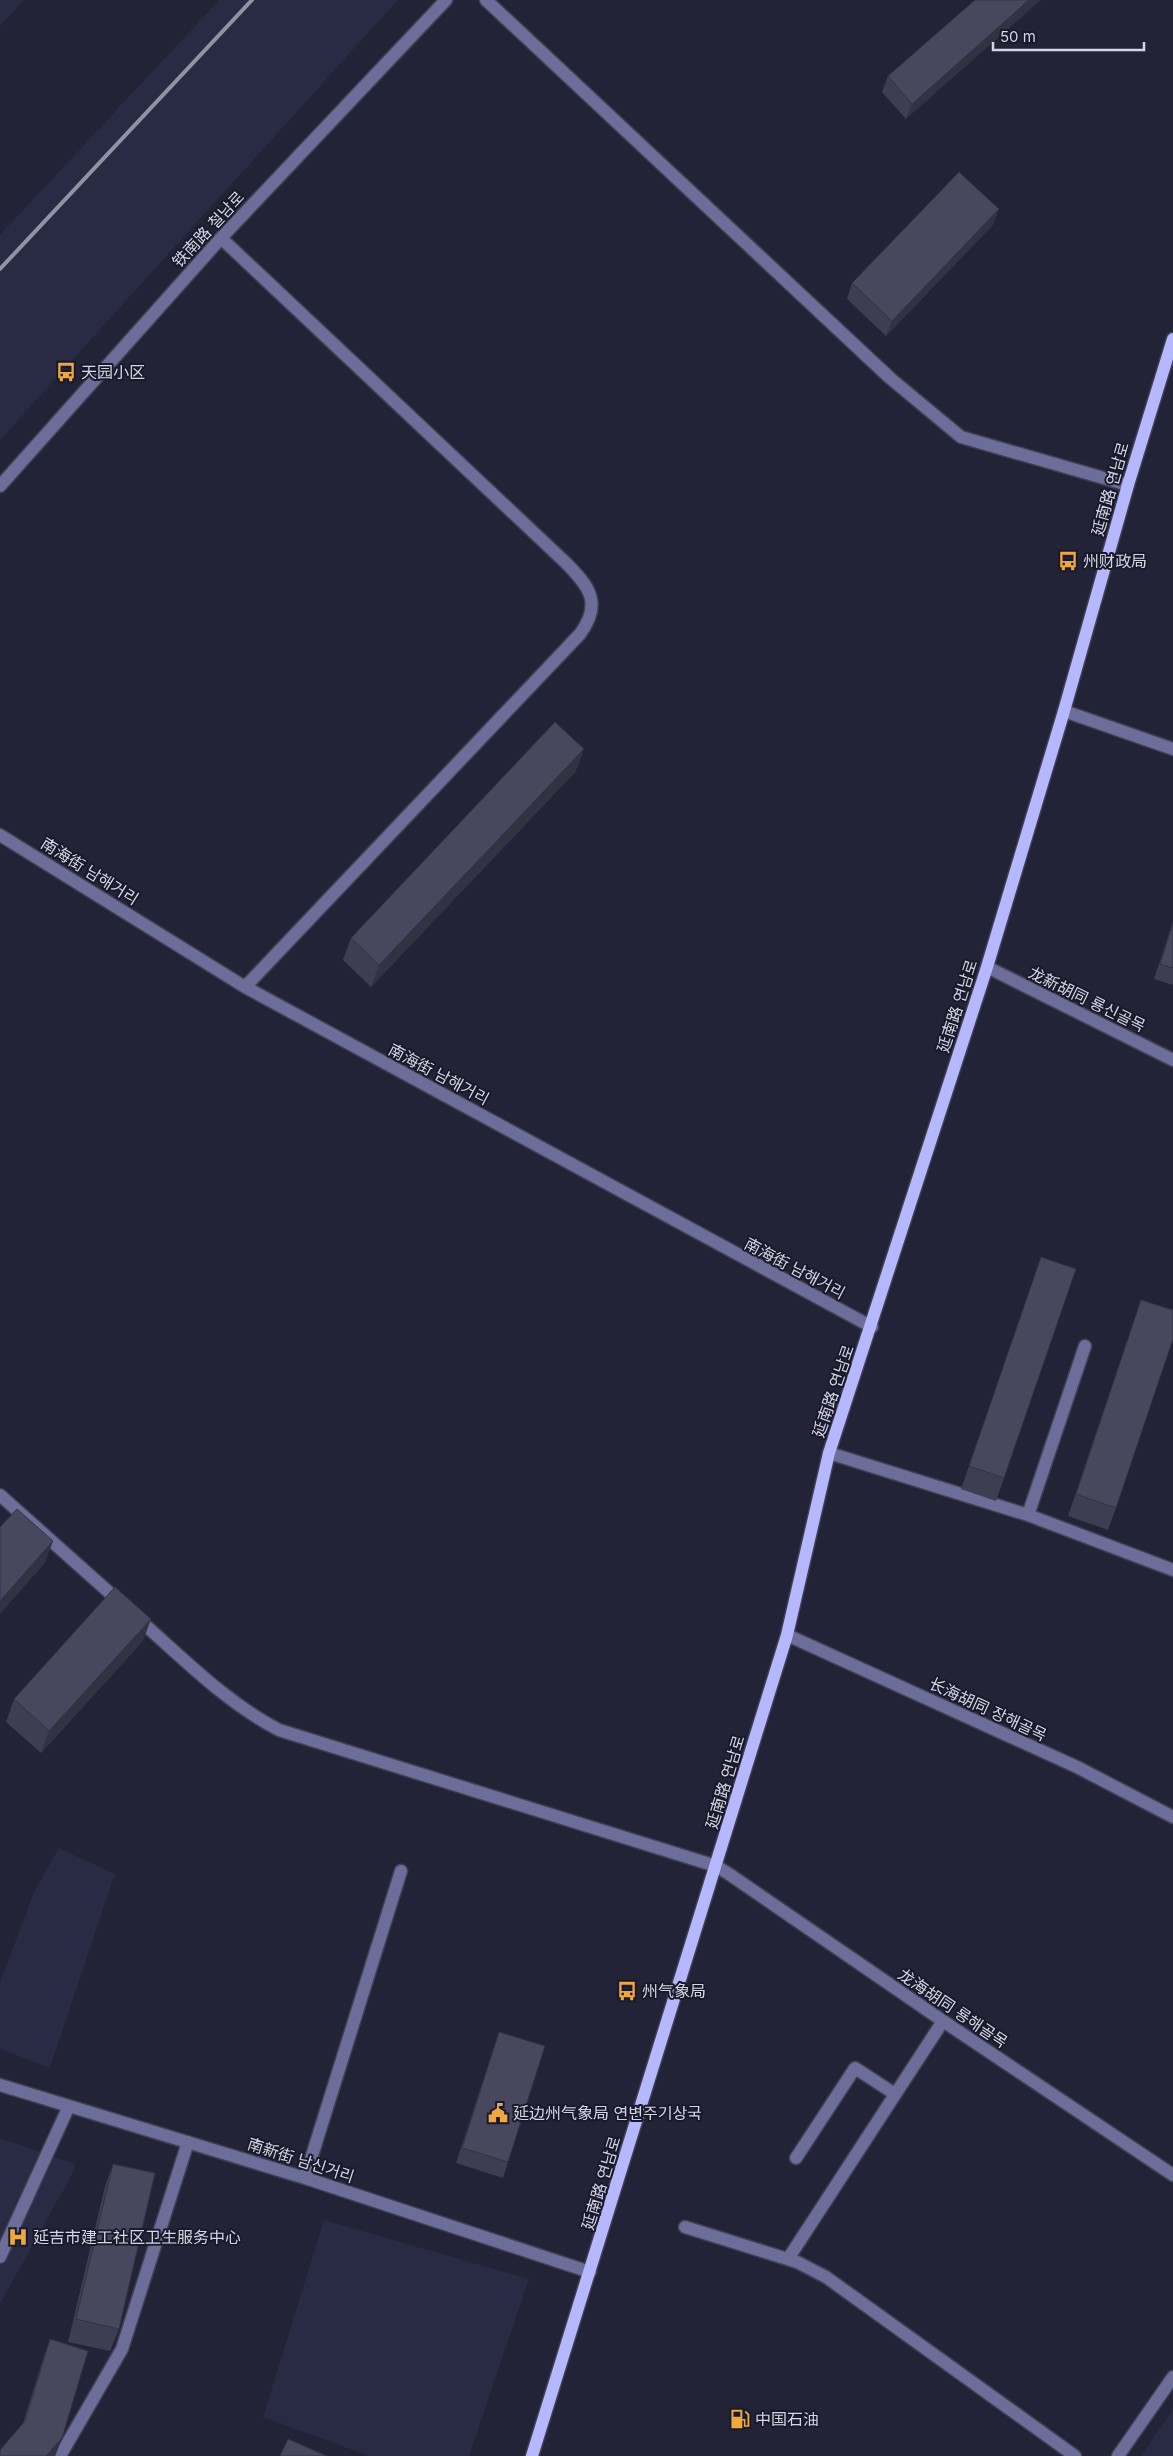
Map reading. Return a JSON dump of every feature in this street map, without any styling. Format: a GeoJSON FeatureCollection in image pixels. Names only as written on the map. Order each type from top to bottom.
{"type":"FeatureCollection","features":[{"type":"Feature","properties":{"kind":"main road","name":"延南路 연남로"},"geometry":{"type":"LineString","coordinates":[[532,2456],[787,1635],[829,1453],[872,1327],[987,967],[1064,711],[1128,485],[1173,339]]}},
{"type":"Feature","properties":{"kind":"street","name":"铁南路 철남로"},"geometry":{"type":"LineString","coordinates":[[0,486],[221,238],[446,0]]}},
{"type":"Feature","properties":{"kind":"street"},"geometry":{"type":"LineString","coordinates":[[486,0],[890,378],[961,437],[1128,485]]}},
{"type":"Feature","properties":{"kind":"street"},"geometry":{"type":"LineString","coordinates":[[221,238],[576,572],[590,592],[592,609],[588,622],[580,634],[245,987]]}},
{"type":"Feature","properties":{"kind":"street"},"geometry":{"type":"LineString","coordinates":[[1064,711],[1173,750]]}},
{"type":"Feature","properties":{"kind":"street","name":"南海街 남해거리"},"geometry":{"type":"LineString","coordinates":[[0,836],[245,987],[872,1327]]}},
{"type":"Feature","properties":{"kind":"street","name":"龙新胡同 룡신골목"},"geometry":{"type":"LineString","coordinates":[[987,967],[1173,1060]]}},
{"type":"Feature","properties":{"kind":"street"},"geometry":{"type":"LineString","coordinates":[[1028,1515],[1085,1346]]}},
{"type":"Feature","properties":{"kind":"street"},"geometry":{"type":"LineString","coordinates":[[829,1453],[1028,1515],[1173,1570]]}},
{"type":"Feature","properties":{"kind":"street","name":"龙海胡同 룡해골목"},"geometry":{"type":"LineString","coordinates":[[0,1495],[225,1696],[254,1717],[280,1730],[716,1866],[1173,2175]]}},
{"type":"Feature","properties":{"kind":"street","name":"长海胡同 장해골목"},"geometry":{"type":"LineString","coordinates":[[787,1635],[1077,1767],[1173,1817]]}},
{"type":"Feature","properties":{"kind":"street"},"geometry":{"type":"LineString","coordinates":[[306,2178],[401,1871]]}},
{"type":"Feature","properties":{"kind":"street"},"geometry":{"type":"LineString","coordinates":[[788,2259],[943,2021]]}},
{"type":"Feature","properties":{"kind":"street"},"geometry":{"type":"LineString","coordinates":[[796,2158],[855,2068],[895,2094]]}},
{"type":"Feature","properties":{"kind":"street","name":"南新街 남신거리"},"geometry":{"type":"LineString","coordinates":[[0,2085],[306,2178],[590,2272]]}},
{"type":"Feature","properties":{"kind":"street"},"geometry":{"type":"LineString","coordinates":[[0,2257],[69,2106]]}},
{"type":"Feature","properties":{"kind":"street"},"geometry":{"type":"LineString","coordinates":[[60,2456],[122,2349],[188,2142]]}},
{"type":"Feature","properties":{"kind":"street"},"geometry":{"type":"LineString","coordinates":[[685,2226],[788,2259],[826,2277],[1075,2456]]}},
{"type":"Feature","properties":{"kind":"street"},"geometry":{"type":"LineString","coordinates":[[1118,2456],[1173,2378]]}},
{"type":"Feature","properties":{"kind":"shaded area"},"geometry":{"type":"Polygon","coordinates":[[[0,0],[24,0],[0,26],[0,0]]]}},
{"type":"Feature","properties":{"kind":"shaded area"},"geometry":{"type":"Polygon","coordinates":[[[219,0],[398,0],[0,440],[0,235],[219,0]]]}},
{"type":"Feature","properties":{"kind":"shaded area"},"geometry":{"type":"Polygon","coordinates":[[[59,1848],[115,1874],[50,2068],[0,2049],[0,1982],[35,1890],[59,1848]]]}},
{"type":"Feature","properties":{"kind":"shaded area","name":"延吉市建工社区卫生服务中心"},"geometry":{"type":"Polygon","coordinates":[[[0,2138],[75,2164],[74,2171],[0,2304],[0,2138]]]}},
{"type":"Feature","properties":{"kind":"shaded area"},"geometry":{"type":"Polygon","coordinates":[[[324,2220],[529,2279],[469,2456],[369,2456],[263,2417],[324,2220]]]}},
{"type":"Feature","properties":{"kind":"shaded area"},"geometry":{"type":"Polygon","coordinates":[[[1173,2409],[1173,2456],[1141,2456],[1173,2409]]]}},
{"type":"Feature","properties":{"kind":"building"},"geometry":{"type":"Polygon","coordinates":[[[975,0],[1029,0],[912,104],[888,76],[975,0]]]}},
{"type":"Feature","properties":{"kind":"building"},"geometry":{"type":"Polygon","coordinates":[[[959,172],[999,209],[892,321],[852,283],[959,172]]]}},
{"type":"Feature","properties":{"kind":"building"},"geometry":{"type":"Polygon","coordinates":[[[555,722],[584,749],[379,965],[351,938],[555,722]]]}},
{"type":"Feature","properties":{"kind":"building"},"geometry":{"type":"Polygon","coordinates":[[[1173,923],[1173,968],[1160,964],[1173,923]]]}},
{"type":"Feature","properties":{"kind":"building"},"geometry":{"type":"Polygon","coordinates":[[[1041,1257],[1076,1269],[1004,1478],[969,1466],[1041,1257]]]}},
{"type":"Feature","properties":{"kind":"building"},"geometry":{"type":"Polygon","coordinates":[[[1141,1300],[1173,1310],[1173,1339],[1116,1508],[1076,1494],[1141,1300]]]}},
{"type":"Feature","properties":{"kind":"building"},"geometry":{"type":"Polygon","coordinates":[[[17,1509],[53,1541],[0,1601],[0,1527],[17,1509]]]}},
{"type":"Feature","properties":{"kind":"building"},"geometry":{"type":"Polygon","coordinates":[[[115,1587],[151,1619],[49,1731],[14,1699],[115,1587]]]}},
{"type":"Feature","properties":{"kind":"building","name":"延边州气象局 연변주기상국"},"geometry":{"type":"Polygon","coordinates":[[[499,2032],[545,2046],[508,2162],[462,2148],[499,2032]]]}},
{"type":"Feature","properties":{"kind":"building"},"geometry":{"type":"Polygon","coordinates":[[[113,2164],[155,2173],[119,2329],[76,2319],[113,2164]]]}},
{"type":"Feature","properties":{"kind":"building"},"geometry":{"type":"Polygon","coordinates":[[[50,2339],[88,2351],[62,2438],[46,2456],[0,2456],[0,2450],[25,2421],[50,2339]]]}},
{"type":"Feature","properties":{"kind":"building"},"geometry":{"type":"Polygon","coordinates":[[[288,2439],[327,2456],[280,2456],[288,2439]]]}},
{"type":"Feature","properties":{"kind":"railway"},"geometry":{"type":"LineString","coordinates":[[0,269],[252,0]]}},
{"type":"Feature","properties":{"kind":"place","name":"天园小区"},"geometry":{"type":"Point","coordinates":[66,372]}},
{"type":"Feature","properties":{"kind":"place","name":"州财政局"},"geometry":{"type":"Point","coordinates":[1068,561]}},
{"type":"Feature","properties":{"kind":"place","name":"州气象局"},"geometry":{"type":"Point","coordinates":[627,1991]}},
{"type":"Feature","properties":{"kind":"place","name":"延边州气象局 연변주기상국"},"geometry":{"type":"Point","coordinates":[498,2113]}},
{"type":"Feature","properties":{"kind":"place","name":"延吉市建工社区卫生服务中心"},"geometry":{"type":"Point","coordinates":[18,2237]}},
{"type":"Feature","properties":{"kind":"place","name":"中国石油"},"geometry":{"type":"Point","coordinates":[740,2419]}}]}
